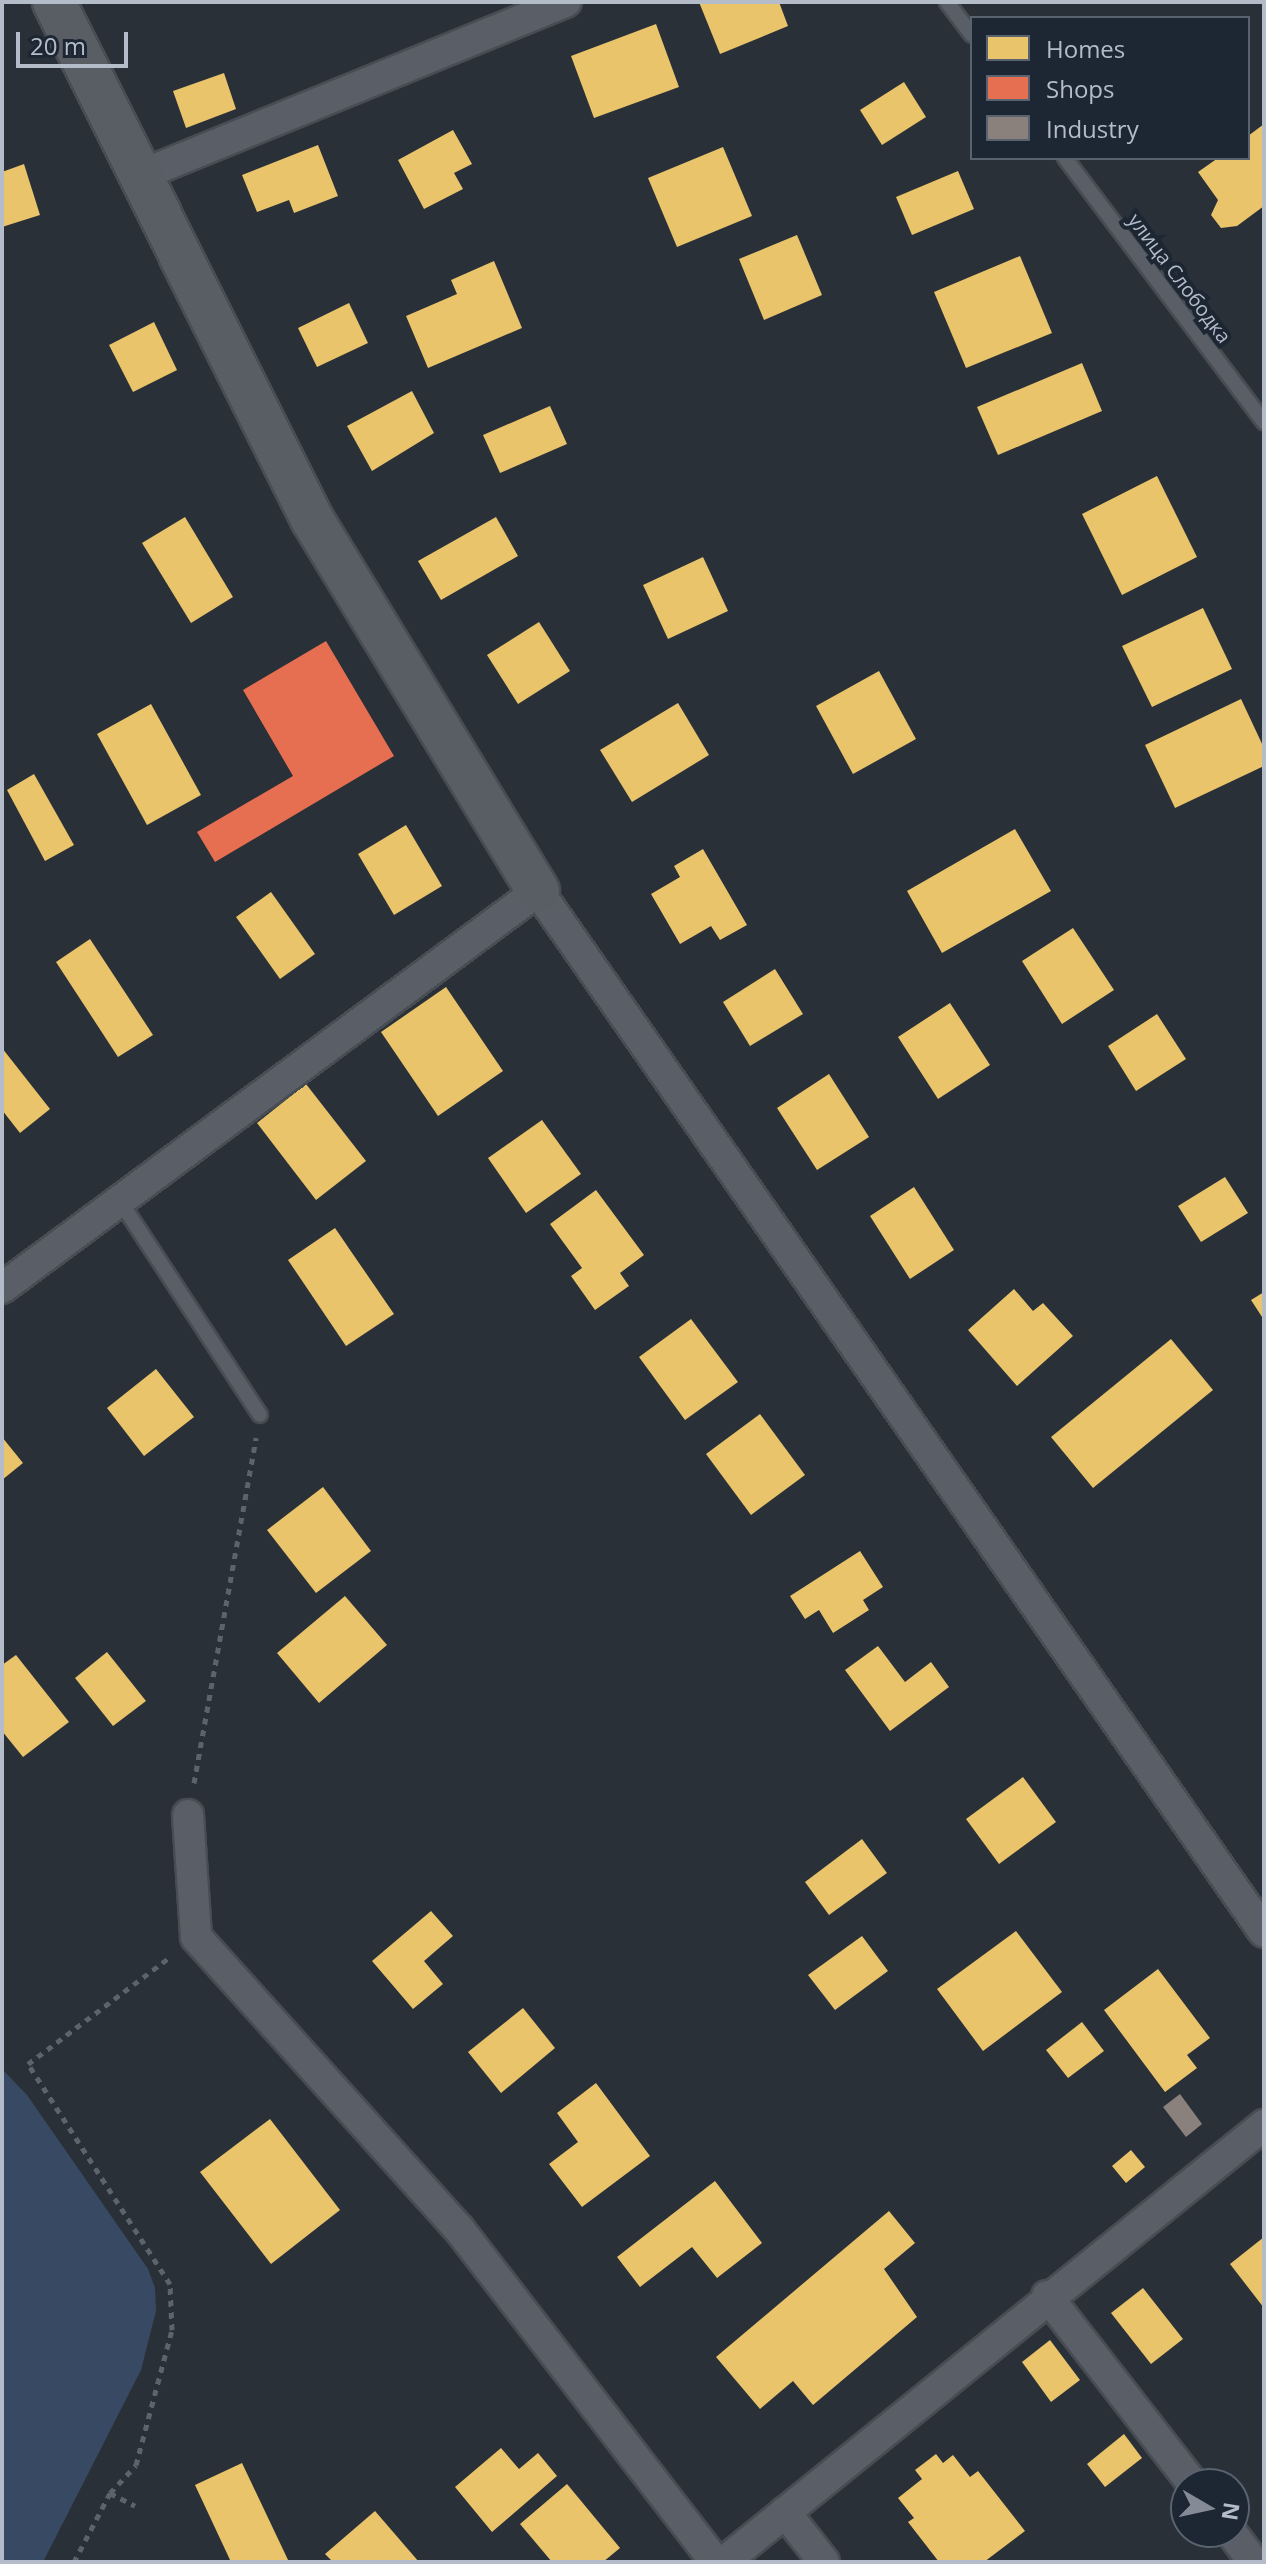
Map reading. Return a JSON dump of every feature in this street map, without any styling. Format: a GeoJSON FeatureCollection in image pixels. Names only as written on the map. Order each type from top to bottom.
{"type":"FeatureCollection","features":[{"type":"Feature","properties":{"kind":"street"},"geometry":{"type":"LineString","coordinates":[[54,2],[312,519],[538,891],[1264,1932]]}},
{"type":"Feature","properties":{"kind":"street"},"geometry":{"type":"LineString","coordinates":[[139,176],[566,2]]}},
{"type":"Feature","properties":{"kind":"street"},"geometry":{"type":"LineString","coordinates":[[2,1288],[118,1198],[538,891]]}},
{"type":"Feature","properties":{"kind":"street"},"geometry":{"type":"LineString","coordinates":[[188,1815],[196,1937],[459,2229],[715,2562]]}},
{"type":"Feature","properties":{"kind":"street"},"geometry":{"type":"LineString","coordinates":[[724,2562],[1047,2296],[1264,2125]]}},
{"type":"Feature","properties":{"kind":"street"},"geometry":{"type":"LineString","coordinates":[[1047,2296],[1181,2468]]}},
{"type":"Feature","properties":{"kind":"street"},"geometry":{"type":"LineString","coordinates":[[785,2512],[824,2562]]}},
{"type":"Feature","properties":{"kind":"lane"},"geometry":{"type":"LineString","coordinates":[[947,2],[970,32]]}},
{"type":"Feature","properties":{"kind":"lane","name":"улица Слободка"},"geometry":{"type":"LineString","coordinates":[[1067,160],[1264,422]]}},
{"type":"Feature","properties":{"kind":"lane"},"geometry":{"type":"LineString","coordinates":[[118,1198],[260,1415]]}},
{"type":"Feature","properties":{"kind":"path"},"geometry":{"type":"LineString","coordinates":[[188,1815],[260,1415]]}},
{"type":"Feature","properties":{"kind":"path"},"geometry":{"type":"LineString","coordinates":[[74,2562],[110,2493],[136,2465],[172,2330],[170,2284],[28,2064],[196,1937]]}},
{"type":"Feature","properties":{"kind":"path"},"geometry":{"type":"LineString","coordinates":[[110,2493],[135,2506]]}},
{"type":"Feature","properties":{"kind":"water"},"geometry":{"type":"Polygon","coordinates":[[[2,2069],[27,2095],[148,2269],[155,2288],[156,2311],[141,2370],[43,2562],[2,2562],[2,2069]]]}},
{"type":"Feature","properties":{"kind":"building: Homes"},"geometry":{"type":"Polygon","coordinates":[[[699,2],[779,2],[788,26],[720,54],[699,2]]]}},
{"type":"Feature","properties":{"kind":"building: Homes"},"geometry":{"type":"Polygon","coordinates":[[[656,24],[679,87],[594,118],[571,56],[656,24]]]}},
{"type":"Feature","properties":{"kind":"building: Homes"},"geometry":{"type":"Polygon","coordinates":[[[224,73],[236,109],[186,128],[173,91],[224,73]]]}},
{"type":"Feature","properties":{"kind":"building: Homes"},"geometry":{"type":"Polygon","coordinates":[[[904,82],[926,117],[882,145],[860,110],[904,82]]]}},
{"type":"Feature","properties":{"kind":"building: Homes"},"geometry":{"type":"Polygon","coordinates":[[[1264,124],[1264,206],[1237,226],[1221,228],[1211,215],[1218,200],[1198,172],[1215,160],[1250,160],[1250,134],[1264,124]]]}},
{"type":"Feature","properties":{"kind":"building: Homes"},"geometry":{"type":"Polygon","coordinates":[[[453,130],[472,164],[454,173],[463,189],[424,209],[398,160],[453,130]]]}},
{"type":"Feature","properties":{"kind":"building: Homes"},"geometry":{"type":"Polygon","coordinates":[[[318,145],[338,196],[294,213],[289,200],[257,212],[242,175],[318,145]]]}},
{"type":"Feature","properties":{"kind":"building: Homes"},"geometry":{"type":"Polygon","coordinates":[[[723,147],[752,216],[677,247],[648,178],[723,147]]]}},
{"type":"Feature","properties":{"kind":"building: Homes"},"geometry":{"type":"Polygon","coordinates":[[[24,164],[40,215],[2,227],[2,172],[24,164]]]}},
{"type":"Feature","properties":{"kind":"building: Homes"},"geometry":{"type":"Polygon","coordinates":[[[958,171],[974,209],[912,235],[896,197],[958,171]]]}},
{"type":"Feature","properties":{"kind":"building: Homes"},"geometry":{"type":"Polygon","coordinates":[[[797,235],[822,295],[764,320],[739,259],[797,235]]]}},
{"type":"Feature","properties":{"kind":"building: Homes"},"geometry":{"type":"Polygon","coordinates":[[[1020,256],[1052,333],[966,368],[934,292],[1020,256]]]}},
{"type":"Feature","properties":{"kind":"building: Homes"},"geometry":{"type":"Polygon","coordinates":[[[494,261],[522,328],[428,368],[406,316],[457,294],[451,280],[494,261]]]}},
{"type":"Feature","properties":{"kind":"building: Homes"},"geometry":{"type":"Polygon","coordinates":[[[349,303],[368,343],[317,367],[298,328],[349,303]]]}},
{"type":"Feature","properties":{"kind":"building: Homes"},"geometry":{"type":"Polygon","coordinates":[[[154,322],[177,370],[133,392],[109,345],[154,322]]]}},
{"type":"Feature","properties":{"kind":"building: Homes"},"geometry":{"type":"Polygon","coordinates":[[[1082,363],[1102,411],[998,455],[977,407],[1082,363]]]}},
{"type":"Feature","properties":{"kind":"building: Homes"},"geometry":{"type":"Polygon","coordinates":[[[412,391],[434,433],[372,471],[347,426],[412,391]]]}},
{"type":"Feature","properties":{"kind":"building: Homes"},"geometry":{"type":"Polygon","coordinates":[[[550,406],[567,444],[500,473],[483,435],[550,406]]]}},
{"type":"Feature","properties":{"kind":"building: Homes"},"geometry":{"type":"Polygon","coordinates":[[[1157,476],[1197,557],[1122,595],[1082,514],[1157,476]]]}},
{"type":"Feature","properties":{"kind":"building: Homes"},"geometry":{"type":"Polygon","coordinates":[[[185,517],[233,597],[191,623],[142,543],[185,517]]]}},
{"type":"Feature","properties":{"kind":"building: Homes"},"geometry":{"type":"Polygon","coordinates":[[[496,517],[518,556],[441,600],[418,561],[496,517]]]}},
{"type":"Feature","properties":{"kind":"building: Homes"},"geometry":{"type":"Polygon","coordinates":[[[703,557],[728,611],[668,639],[643,585],[703,557]]]}},
{"type":"Feature","properties":{"kind":"building: Homes"},"geometry":{"type":"Polygon","coordinates":[[[1203,608],[1232,669],[1152,707],[1122,646],[1203,608]]]}},
{"type":"Feature","properties":{"kind":"building: Homes"},"geometry":{"type":"Polygon","coordinates":[[[539,622],[570,671],[518,704],[487,655],[539,622]]]}},
{"type":"Feature","properties":{"kind":"building: Homes"},"geometry":{"type":"Polygon","coordinates":[[[879,671],[916,739],[853,774],[816,706],[879,671]]]}},
{"type":"Feature","properties":{"kind":"building: Homes"},"geometry":{"type":"Polygon","coordinates":[[[1241,699],[1264,748],[1264,766],[1175,808],[1145,745],[1241,699]]]}},
{"type":"Feature","properties":{"kind":"building: Homes"},"geometry":{"type":"Polygon","coordinates":[[[678,703],[709,755],[632,802],[600,750],[678,703]]]}},
{"type":"Feature","properties":{"kind":"building: Homes"},"geometry":{"type":"Polygon","coordinates":[[[151,704],[201,795],[147,825],[97,734],[151,704]]]}},
{"type":"Feature","properties":{"kind":"building: Homes"},"geometry":{"type":"Polygon","coordinates":[[[34,774],[74,845],[45,861],[7,790],[34,774]]]}},
{"type":"Feature","properties":{"kind":"building: Homes"},"geometry":{"type":"Polygon","coordinates":[[[406,825],[442,886],[394,915],[358,854],[406,825]]]}},
{"type":"Feature","properties":{"kind":"building: Homes"},"geometry":{"type":"Polygon","coordinates":[[[1015,829],[1051,891],[942,953],[907,891],[1015,829]]]}},
{"type":"Feature","properties":{"kind":"building: Homes"},"geometry":{"type":"Polygon","coordinates":[[[703,849],[747,925],[720,940],[711,926],[680,944],[651,894],[680,877],[674,866],[703,849]]]}},
{"type":"Feature","properties":{"kind":"building: Homes"},"geometry":{"type":"Polygon","coordinates":[[[271,892],[315,954],[280,979],[236,917],[271,892]]]}},
{"type":"Feature","properties":{"kind":"building: Homes"},"geometry":{"type":"Polygon","coordinates":[[[1073,928],[1114,990],[1062,1024],[1022,961],[1073,928]]]}},
{"type":"Feature","properties":{"kind":"building: Homes"},"geometry":{"type":"Polygon","coordinates":[[[90,939],[153,1035],[118,1057],[56,962],[90,939]]]}},
{"type":"Feature","properties":{"kind":"building: Homes"},"geometry":{"type":"Polygon","coordinates":[[[775,969],[803,1014],[750,1046],[723,1002],[775,969]]]}},
{"type":"Feature","properties":{"kind":"building: Homes"},"geometry":{"type":"Polygon","coordinates":[[[446,987],[503,1071],[438,1116],[381,1032],[446,987]]]}},
{"type":"Feature","properties":{"kind":"building: Homes"},"geometry":{"type":"Polygon","coordinates":[[[950,1003],[990,1065],[938,1099],[898,1037],[950,1003]]]}},
{"type":"Feature","properties":{"kind":"building: Homes"},"geometry":{"type":"Polygon","coordinates":[[[1157,1014],[1186,1059],[1136,1091],[1108,1046],[1157,1014]]]}},
{"type":"Feature","properties":{"kind":"building: Homes"},"geometry":{"type":"Polygon","coordinates":[[[2,1048],[50,1109],[20,1133],[2,1110],[2,1048]]]}},
{"type":"Feature","properties":{"kind":"building: Homes"},"geometry":{"type":"Polygon","coordinates":[[[829,1074],[869,1137],[817,1170],[777,1108],[829,1074]]]}},
{"type":"Feature","properties":{"kind":"building: Homes"},"geometry":{"type":"Polygon","coordinates":[[[306,1084],[366,1161],[316,1200],[257,1123],[306,1084]]]}},
{"type":"Feature","properties":{"kind":"building: Homes"},"geometry":{"type":"Polygon","coordinates":[[[542,1120],[581,1174],[526,1213],[488,1158],[542,1120]]]}},
{"type":"Feature","properties":{"kind":"building: Homes"},"geometry":{"type":"Polygon","coordinates":[[[1225,1177],[1248,1213],[1201,1242],[1178,1206],[1225,1177]]]}},
{"type":"Feature","properties":{"kind":"building: Homes"},"geometry":{"type":"Polygon","coordinates":[[[914,1187],[954,1250],[910,1279],[870,1216],[914,1187]]]}},
{"type":"Feature","properties":{"kind":"building: Homes"},"geometry":{"type":"Polygon","coordinates":[[[596,1190],[644,1255],[620,1273],[629,1286],[595,1310],[571,1276],[582,1268],[550,1224],[596,1190]]]}},
{"type":"Feature","properties":{"kind":"building: Homes"},"geometry":{"type":"Polygon","coordinates":[[[335,1228],[394,1314],[346,1346],[288,1260],[335,1228]]]}},
{"type":"Feature","properties":{"kind":"building: Homes"},"geometry":{"type":"Polygon","coordinates":[[[1014,1289],[1033,1311],[1043,1303],[1073,1336],[1017,1386],[968,1330],[1014,1289]]]}},
{"type":"Feature","properties":{"kind":"building: Homes"},"geometry":{"type":"Polygon","coordinates":[[[1264,1292],[1264,1320],[1251,1300],[1264,1292]]]}},
{"type":"Feature","properties":{"kind":"building: Homes"},"geometry":{"type":"Polygon","coordinates":[[[691,1319],[738,1382],[685,1420],[639,1357],[691,1319]]]}},
{"type":"Feature","properties":{"kind":"building: Homes"},"geometry":{"type":"Polygon","coordinates":[[[1171,1339],[1213,1390],[1093,1488],[1051,1437],[1171,1339]]]}},
{"type":"Feature","properties":{"kind":"building: Homes"},"geometry":{"type":"Polygon","coordinates":[[[156,1369],[194,1417],[144,1456],[107,1408],[156,1369]]]}},
{"type":"Feature","properties":{"kind":"building: Homes"},"geometry":{"type":"Polygon","coordinates":[[[760,1414],[805,1475],[751,1515],[706,1454],[760,1414]]]}},
{"type":"Feature","properties":{"kind":"building: Homes"},"geometry":{"type":"Polygon","coordinates":[[[2,1437],[23,1463],[2,1480],[2,1437]]]}},
{"type":"Feature","properties":{"kind":"building: Homes"},"geometry":{"type":"Polygon","coordinates":[[[323,1487],[371,1551],[316,1593],[267,1530],[323,1487]]]}},
{"type":"Feature","properties":{"kind":"building: Homes"},"geometry":{"type":"Polygon","coordinates":[[[860,1551],[883,1587],[863,1600],[869,1610],[833,1633],[819,1610],[805,1619],[790,1596],[860,1551]]]}},
{"type":"Feature","properties":{"kind":"building: Homes"},"geometry":{"type":"Polygon","coordinates":[[[345,1596],[387,1645],[319,1703],[277,1653],[345,1596]]]}},
{"type":"Feature","properties":{"kind":"building: Homes"},"geometry":{"type":"Polygon","coordinates":[[[878,1646],[905,1682],[931,1662],[949,1687],[890,1731],[845,1670],[878,1646]]]}},
{"type":"Feature","properties":{"kind":"building: Homes"},"geometry":{"type":"Polygon","coordinates":[[[107,1652],[146,1701],[113,1726],[75,1678],[107,1652]]]}},
{"type":"Feature","properties":{"kind":"building: Homes"},"geometry":{"type":"Polygon","coordinates":[[[16,1655],[69,1722],[23,1757],[2,1731],[2,1665],[16,1655]]]}},
{"type":"Feature","properties":{"kind":"building: Homes"},"geometry":{"type":"Polygon","coordinates":[[[1023,1777],[1056,1822],[999,1864],[966,1819],[1023,1777]]]}},
{"type":"Feature","properties":{"kind":"building: Homes"},"geometry":{"type":"Polygon","coordinates":[[[862,1839],[887,1873],[829,1915],[805,1882],[862,1839]]]}},
{"type":"Feature","properties":{"kind":"building: Homes"},"geometry":{"type":"Polygon","coordinates":[[[431,1911],[453,1936],[424,1961],[443,1984],[413,2009],[372,1961],[431,1911]]]}},
{"type":"Feature","properties":{"kind":"building: Homes"},"geometry":{"type":"Polygon","coordinates":[[[1016,1931],[1062,1992],[983,2051],[937,1989],[1016,1931]]]}},
{"type":"Feature","properties":{"kind":"building: Homes"},"geometry":{"type":"Polygon","coordinates":[[[862,1936],[888,1971],[835,2010],[808,1975],[862,1936]]]}},
{"type":"Feature","properties":{"kind":"building: Homes"},"geometry":{"type":"Polygon","coordinates":[[[1158,1969],[1210,2038],[1187,2055],[1197,2068],[1165,2092],[1104,2010],[1158,1969]]]}},
{"type":"Feature","properties":{"kind":"building: Homes"},"geometry":{"type":"Polygon","coordinates":[[[523,2008],[555,2048],[501,2093],[468,2052],[523,2008]]]}},
{"type":"Feature","properties":{"kind":"building: Homes"},"geometry":{"type":"Polygon","coordinates":[[[1082,2022],[1104,2051],[1068,2078],[1046,2050],[1082,2022]]]}},
{"type":"Feature","properties":{"kind":"building: Homes"},"geometry":{"type":"Polygon","coordinates":[[[596,2083],[650,2156],[582,2207],[549,2164],[578,2142],[557,2113],[596,2083]]]}},
{"type":"Feature","properties":{"kind":"building: Homes"},"geometry":{"type":"Polygon","coordinates":[[[270,2119],[340,2210],[271,2264],[200,2172],[270,2119]]]}},
{"type":"Feature","properties":{"kind":"building: Homes"},"geometry":{"type":"Polygon","coordinates":[[[1131,2150],[1145,2167],[1126,2183],[1112,2166],[1131,2150]]]}},
{"type":"Feature","properties":{"kind":"building: Homes"},"geometry":{"type":"Polygon","coordinates":[[[715,2181],[762,2243],[717,2278],[692,2247],[640,2287],[617,2257],[715,2181]]]}},
{"type":"Feature","properties":{"kind":"building: Homes"},"geometry":{"type":"Polygon","coordinates":[[[889,2211],[915,2243],[884,2269],[917,2317],[813,2405],[793,2381],[760,2409],[716,2357],[889,2211]]]}},
{"type":"Feature","properties":{"kind":"building: Homes"},"geometry":{"type":"Polygon","coordinates":[[[1264,2237],[1264,2308],[1230,2264],[1264,2237]]]}},
{"type":"Feature","properties":{"kind":"building: Homes"},"geometry":{"type":"Polygon","coordinates":[[[1143,2288],[1183,2339],[1151,2364],[1111,2313],[1143,2288]]]}},
{"type":"Feature","properties":{"kind":"building: Homes"},"geometry":{"type":"Polygon","coordinates":[[[1050,2340],[1080,2380],[1051,2402],[1022,2362],[1050,2340]]]}},
{"type":"Feature","properties":{"kind":"building: Homes"},"geometry":{"type":"Polygon","coordinates":[[[1124,2434],[1142,2458],[1105,2487],[1087,2464],[1124,2434]]]}},
{"type":"Feature","properties":{"kind":"building: Homes"},"geometry":{"type":"Polygon","coordinates":[[[501,2448],[519,2469],[538,2453],[557,2476],[492,2532],[455,2487],[501,2448]]]}},
{"type":"Feature","properties":{"kind":"building: Homes"},"geometry":{"type":"Polygon","coordinates":[[[936,2454],[943,2463],[953,2455],[970,2477],[978,2471],[1025,2531],[984,2562],[939,2562],[908,2522],[914,2518],[898,2498],[922,2479],[915,2470],[936,2454]]]}},
{"type":"Feature","properties":{"kind":"building: Homes"},"geometry":{"type":"Polygon","coordinates":[[[242,2463],[289,2562],[231,2562],[195,2485],[242,2463]]]}},
{"type":"Feature","properties":{"kind":"building: Homes"},"geometry":{"type":"Polygon","coordinates":[[[567,2484],[620,2548],[603,2562],[552,2562],[520,2524],[567,2484]]]}},
{"type":"Feature","properties":{"kind":"building: Homes"},"geometry":{"type":"Polygon","coordinates":[[[375,2511],[419,2562],[333,2562],[325,2554],[375,2511]]]}},
{"type":"Feature","properties":{"kind":"building: Shops"},"geometry":{"type":"Polygon","coordinates":[[[326,641],[394,756],[215,862],[197,832],[293,776],[243,690],[326,641]]]}},
{"type":"Feature","properties":{"kind":"building: Industry"},"geometry":{"type":"Polygon","coordinates":[[[1180,2094],[1202,2124],[1186,2137],[1163,2107],[1180,2094]]]}}]}
